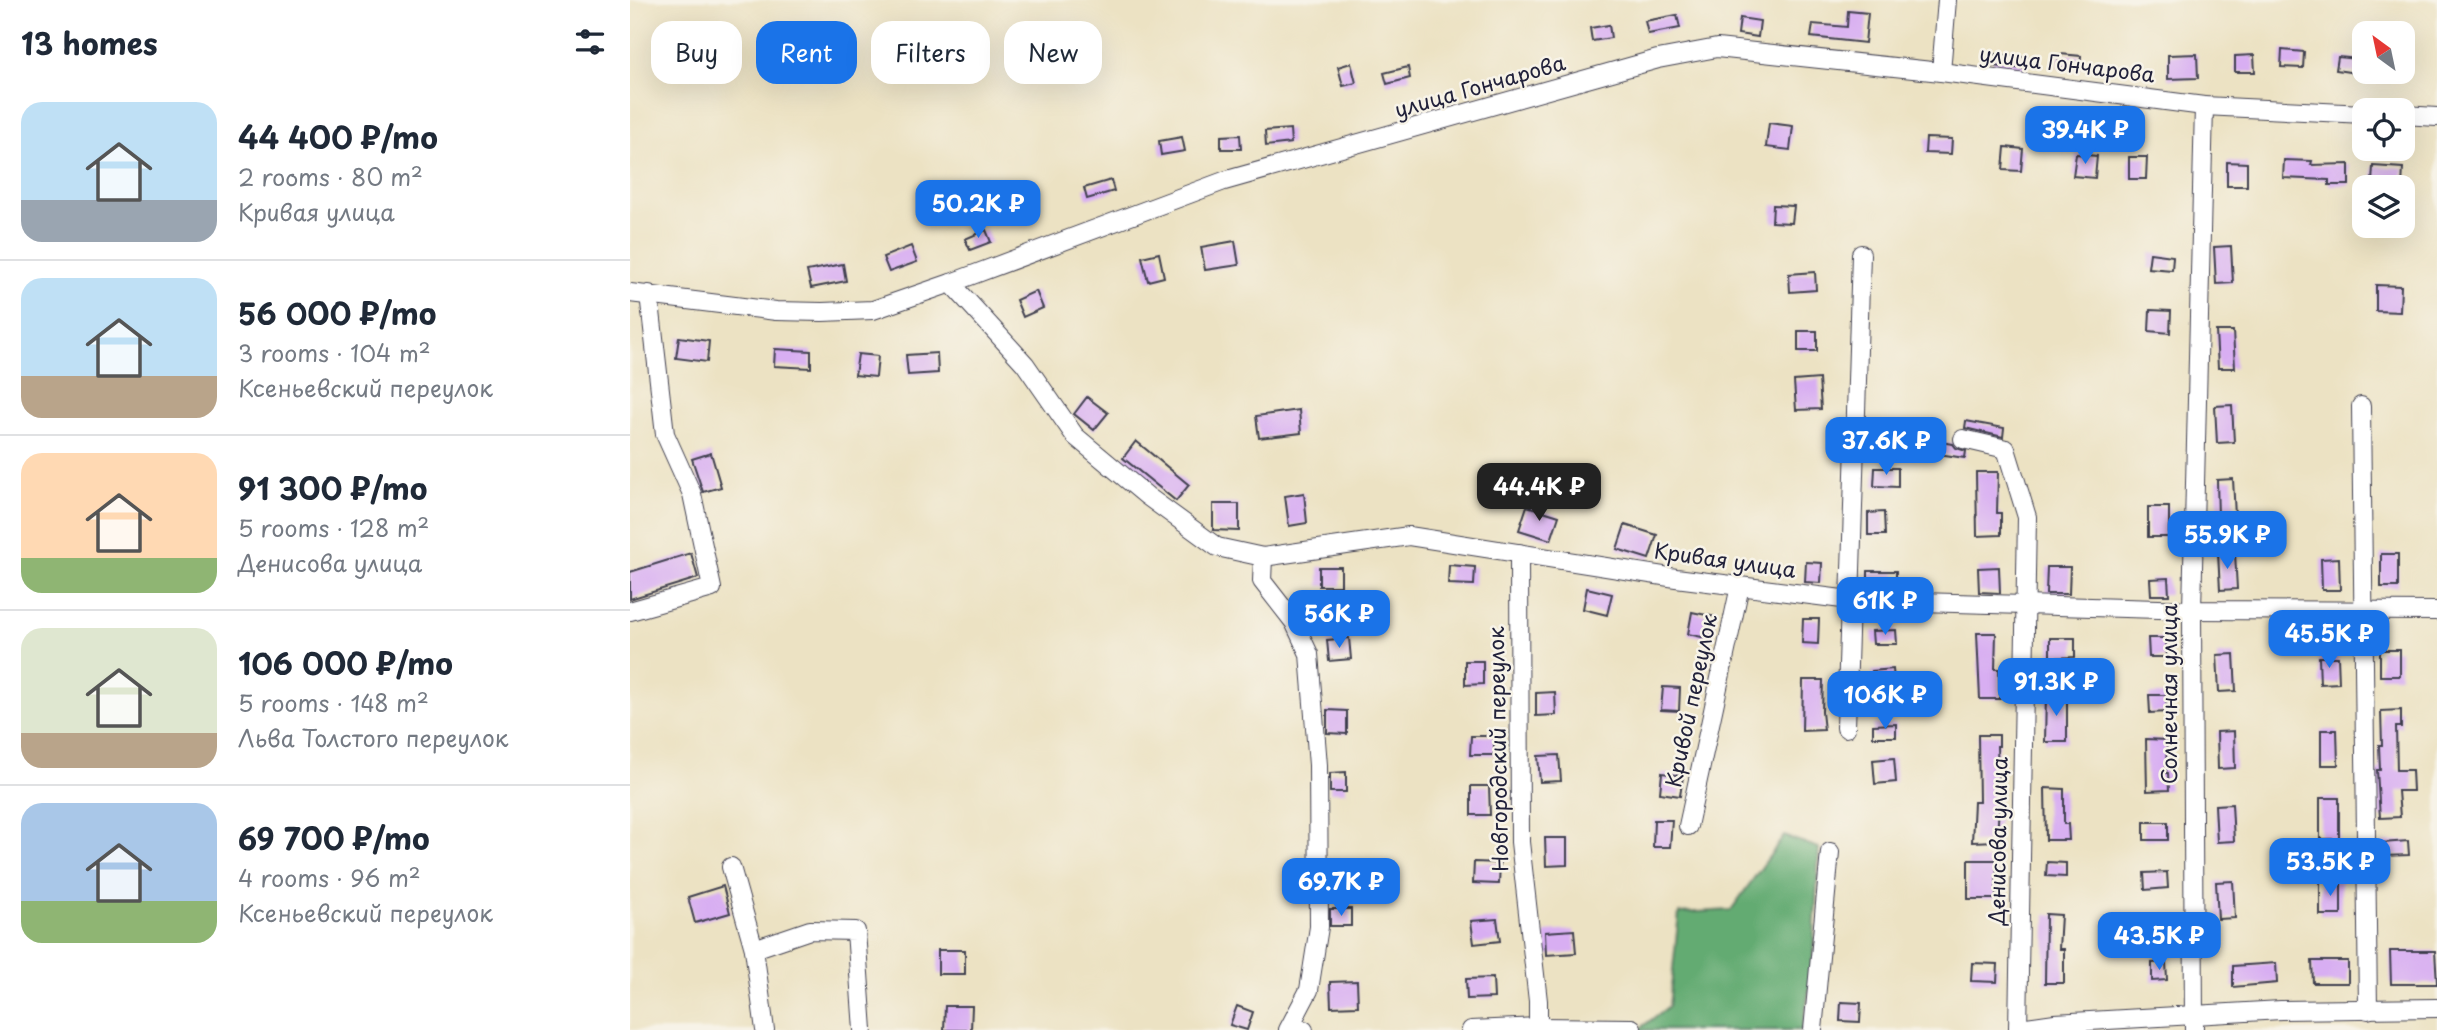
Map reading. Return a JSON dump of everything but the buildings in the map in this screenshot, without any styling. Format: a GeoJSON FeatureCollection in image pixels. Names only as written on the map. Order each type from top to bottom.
{"type":"FeatureCollection","features":[{"type":"Feature","properties":{"kind":"street"},"geometry":{"type":"LineString","coordinates":[[1941,72],[1947,0]]}},
{"type":"Feature","properties":{"kind":"street","name":"улица Гончарова"},"geometry":{"type":"LineString","coordinates":[[630,293],[776,311],[873,310],[1224,181],[1658,59],[1717,48],[1941,72],[2204,106],[2352,113]]}},
{"type":"Feature","properties":{"kind":"street","name":"Солнечная улица"},"geometry":{"type":"LineString","coordinates":[[2194,1022],[2192,610],[2204,106]]}},
{"type":"Feature","properties":{"kind":"street"},"geometry":{"type":"LineString","coordinates":[[2415,116],[2437,117]]}},
{"type":"Feature","properties":{"kind":"street"},"geometry":{"type":"LineString","coordinates":[[1846,728],[1861,254]]}},
{"type":"Feature","properties":{"kind":"street"},"geometry":{"type":"LineString","coordinates":[[951,283],[1025,364],[1075,436],[1147,496],[1217,547],[1263,557],[1262,581],[1294,622],[1310,654],[1318,765],[1319,927],[1308,990],[1288,1030],[1304,1030]]}},
{"type":"Feature","properties":{"kind":"street"},"geometry":{"type":"LineString","coordinates":[[630,611],[712,589],[692,494],[665,434],[649,294]]}},
{"type":"Feature","properties":{"kind":"street"},"geometry":{"type":"LineString","coordinates":[[2361,406],[2368,1010]]}},
{"type":"Feature","properties":{"kind":"street","name":"Денисова улица"},"geometry":{"type":"LineString","coordinates":[[1964,439],[2006,449],[2027,517],[2019,1029]]}},
{"type":"Feature","properties":{"kind":"street","name":"Кривая улица"},"geometry":{"type":"LineString","coordinates":[[1263,557],[1409,536],[1850,600],[2192,610],[2437,611]]}},
{"type":"Feature","properties":{"kind":"street","name":"Новгородский переулок"},"geometry":{"type":"LineString","coordinates":[[1519,553],[1520,842],[1538,1001],[1538,1027]]}},
{"type":"Feature","properties":{"kind":"street","name":"Кривой переулок"},"geometry":{"type":"LineString","coordinates":[[1688,826],[1741,586]]}},
{"type":"Feature","properties":{"kind":"street"},"geometry":{"type":"LineString","coordinates":[[1813,1030],[1830,852]]}},
{"type":"Feature","properties":{"kind":"street"},"geometry":{"type":"LineString","coordinates":[[731,867],[754,948],[765,1030]]}},
{"type":"Feature","properties":{"kind":"street"},"geometry":{"type":"LineString","coordinates":[[754,948],[810,930],[856,931],[863,1030]]}},
{"type":"Feature","properties":{"kind":"street"},"geometry":{"type":"LineString","coordinates":[[2019,1029],[2055,1023],[2194,1022],[2281,1010],[2437,1008]]}},
{"type":"Feature","properties":{"kind":"street"},"geometry":{"type":"LineString","coordinates":[[1471,1030],[1538,1027],[1632,1028]]}},
{"type":"Feature","properties":{"kind":"green space"},"geometry":{"type":"Polygon","coordinates":[[[1784,836],[1819,848],[1812,974],[1802,1030],[1638,1030],[1669,1006],[1679,913],[1731,910],[1784,836]]]}}]}
